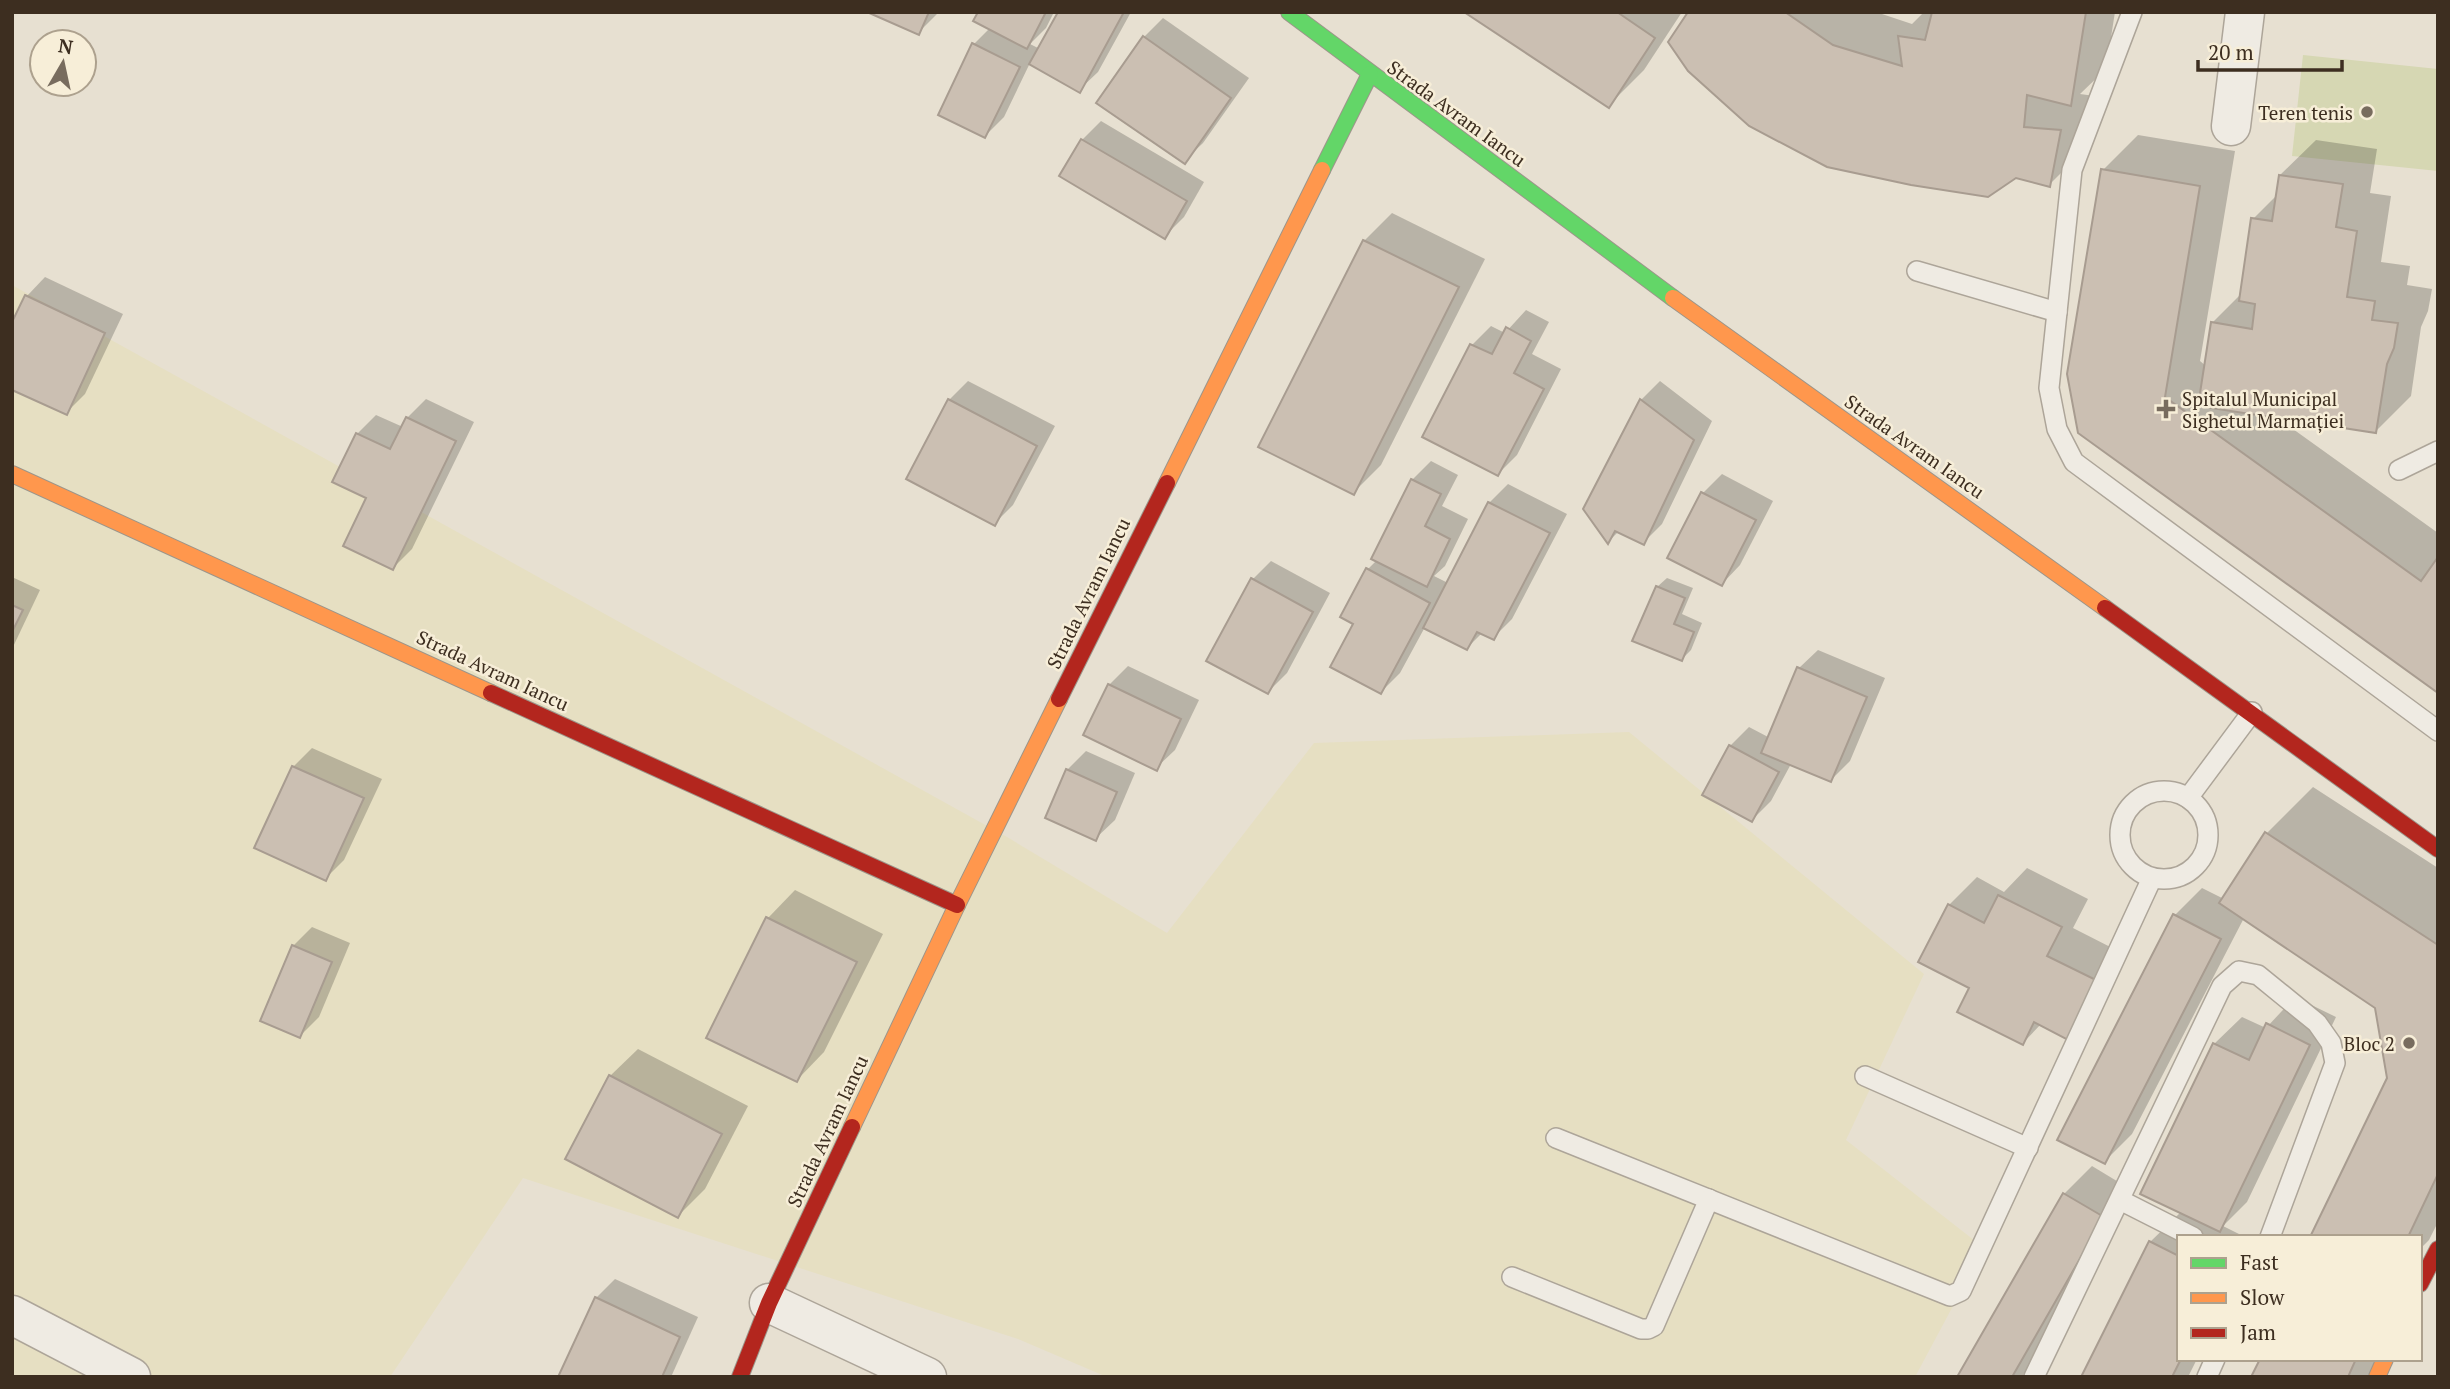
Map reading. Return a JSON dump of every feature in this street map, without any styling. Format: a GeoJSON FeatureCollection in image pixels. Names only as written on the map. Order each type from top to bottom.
{"type":"FeatureCollection","features":[{"type":"Feature","properties":{"kind":"street","name":"Strada Avram Iancu"},"geometry":{"type":"LineString","coordinates":[[1289,12],[1737,345],[2252,712],[2438,849]]}},
{"type":"Feature","properties":{"kind":"street"},"geometry":{"type":"LineString","coordinates":[[2231,126],[2245,12]]}},
{"type":"Feature","properties":{"kind":"street","name":"Strada Avram Iancu"},"geometry":{"type":"LineString","coordinates":[[740,1377],[769,1303],[957,905],[1370,74]]}},
{"type":"Feature","properties":{"kind":"street","name":"Strada Avram Iancu"},"geometry":{"type":"LineString","coordinates":[[12,474],[957,905]]}},
{"type":"Feature","properties":{"kind":"street"},"geometry":{"type":"LineString","coordinates":[[2422,1280],[2438,1249]]}},
{"type":"Feature","properties":{"kind":"street"},"geometry":{"type":"LineString","coordinates":[[769,1303],[928,1377]]}},
{"type":"Feature","properties":{"kind":"street"},"geometry":{"type":"LineString","coordinates":[[12,1315],[131,1377]]}},
{"type":"Feature","properties":{"kind":"street"},"geometry":{"type":"LineString","coordinates":[[2377,1377],[2384,1361]]}},
{"type":"Feature","properties":{"kind":"lane"},"geometry":{"type":"LineString","coordinates":[[2132,12],[2072,170],[2049,388],[2057,429],[2074,462],[2438,731]]}},
{"type":"Feature","properties":{"kind":"lane"},"geometry":{"type":"LineString","coordinates":[[1917,271],[2057,312]]}},
{"type":"Feature","properties":{"kind":"lane"},"geometry":{"type":"LineString","coordinates":[[2399,470],[2438,451]]}},
{"type":"Feature","properties":{"kind":"lane"},"geometry":{"type":"LineString","coordinates":[[2188,798],[2252,712]]}},
{"type":"Feature","properties":{"kind":"lane"},"geometry":{"type":"LineString","coordinates":[[2169,791],[2188,798],[2202,813],[2207,822],[2208,844],[2199,863],[2183,876],[2163,880],[2152,878],[2134,869],[2122,852],[2119,832],[2121,822],[2132,804],[2148,794],[2169,791]]}},
{"type":"Feature","properties":{"kind":"lane"},"geometry":{"type":"LineString","coordinates":[[1556,1138],[1950,1296],[1961,1291],[2152,878]]}},
{"type":"Feature","properties":{"kind":"lane"},"geometry":{"type":"LineString","coordinates":[[2034,1377],[2222,986],[2239,971],[2258,975],[2317,1023],[2330,1042],[2335,1063],[2271,1235]]}},
{"type":"Feature","properties":{"kind":"lane"},"geometry":{"type":"LineString","coordinates":[[1865,1076],[2028,1148]]}},
{"type":"Feature","properties":{"kind":"lane"},"geometry":{"type":"LineString","coordinates":[[1511,1277],[1641,1329],[1648,1329],[1654,1326],[1709,1199]]}},
{"type":"Feature","properties":{"kind":"lane"},"geometry":{"type":"LineString","coordinates":[[2120,1200],[2189,1235]]}},
{"type":"Feature","properties":{"kind":"lane"},"geometry":{"type":"LineString","coordinates":[[2207,1377],[2214,1361]]}},
{"type":"Feature","properties":{"kind":"shaded area"},"geometry":{"type":"Polygon","coordinates":[[[12,285],[1007,837],[1167,933],[1314,743],[1629,732],[1924,974],[1846,1140],[1984,1248],[1915,1377],[1107,1377],[1018,1339],[523,1178],[390,1377],[12,1377],[12,285]]]}},
{"type":"Feature","properties":{"kind":"green space","name":"Teren tenis"},"geometry":{"type":"Polygon","coordinates":[[[2303,55],[2438,69],[2438,171],[2292,156],[2303,55]]]}},
{"type":"Feature","properties":{"kind":"building"},"geometry":{"type":"Polygon","coordinates":[[[867,12],[929,12],[919,35],[867,12]]]}},
{"type":"Feature","properties":{"kind":"building"},"geometry":{"type":"Polygon","coordinates":[[[978,12],[1046,12],[1027,49],[973,21],[978,12]]]}},
{"type":"Feature","properties":{"kind":"building"},"geometry":{"type":"Polygon","coordinates":[[[1058,12],[1124,12],[1080,93],[1029,64],[1058,12]]]}},
{"type":"Feature","properties":{"kind":"building"},"geometry":{"type":"Polygon","coordinates":[[[1464,12],[1617,12],[1655,38],[1609,108],[1464,12]]]}},
{"type":"Feature","properties":{"kind":"building"},"geometry":{"type":"Polygon","coordinates":[[[1688,12],[1785,12],[1833,45],[1902,66],[1898,36],[1925,40],[1932,12],[2086,12],[2071,106],[2027,95],[2024,127],[2061,130],[2050,187],[2016,178],[1988,197],[1911,185],[1827,167],[1749,126],[1688,71],[1668,42],[1688,12]]]}},
{"type":"Feature","properties":{"kind":"building"},"geometry":{"type":"Polygon","coordinates":[[[1143,36],[1231,98],[1185,164],[1096,103],[1143,36]]]}},
{"type":"Feature","properties":{"kind":"building"},"geometry":{"type":"Polygon","coordinates":[[[972,43],[1020,67],[985,138],[938,115],[972,43]]]}},
{"type":"Feature","properties":{"kind":"building"},"geometry":{"type":"Polygon","coordinates":[[[1081,139],[1187,201],[1165,239],[1059,176],[1081,139]]]}},
{"type":"Feature","properties":{"kind":"building"},"geometry":{"type":"Polygon","coordinates":[[[2101,169],[2200,186],[2165,397],[2421,581],[2438,557],[2438,693],[2078,433],[2067,374],[2101,169]]]}},
{"type":"Feature","properties":{"kind":"building"},"geometry":{"type":"Polygon","coordinates":[[[2279,175],[2343,184],[2336,227],[2357,231],[2347,297],[2375,301],[2372,320],[2398,323],[2394,348],[2387,364],[2376,433],[2198,406],[2211,322],[2252,329],[2255,304],[2239,301],[2251,218],[2272,221],[2279,175]]]}},
{"type":"Feature","properties":{"kind":"building"},"geometry":{"type":"Polygon","coordinates":[[[1363,240],[1459,287],[1354,495],[1258,447],[1363,240]]]}},
{"type":"Feature","properties":{"kind":"building"},"geometry":{"type":"Polygon","coordinates":[[[25,295],[105,333],[67,415],[12,390],[12,322],[25,295]]]}},
{"type":"Feature","properties":{"kind":"building"},"geometry":{"type":"Polygon","coordinates":[[[1506,327],[1531,341],[1514,373],[1544,389],[1498,476],[1422,437],[1470,344],[1492,354],[1506,327]]]}},
{"type":"Feature","properties":{"kind":"building"},"geometry":{"type":"Polygon","coordinates":[[[948,399],[1037,446],[995,526],[906,479],[948,399]]]}},
{"type":"Feature","properties":{"kind":"building"},"geometry":{"type":"Polygon","coordinates":[[[1640,399],[1694,440],[1644,545],[1615,531],[1608,544],[1583,509],[1640,399]]]}},
{"type":"Feature","properties":{"kind":"building"},"geometry":{"type":"Polygon","coordinates":[[[406,417],[456,441],[393,570],[343,546],[366,498],[332,482],[356,433],[390,449],[406,417]]]}},
{"type":"Feature","properties":{"kind":"building"},"geometry":{"type":"Polygon","coordinates":[[[1411,479],[1441,494],[1425,526],[1450,539],[1427,587],[1371,559],[1411,479]]]}},
{"type":"Feature","properties":{"kind":"building"},"geometry":{"type":"Polygon","coordinates":[[[1701,492],[1756,520],[1722,586],[1667,558],[1701,492]]]}},
{"type":"Feature","properties":{"kind":"building"},"geometry":{"type":"Polygon","coordinates":[[[1488,502],[1550,533],[1494,640],[1477,632],[1467,650],[1423,628],[1488,502]]]}},
{"type":"Feature","properties":{"kind":"building"},"geometry":{"type":"Polygon","coordinates":[[[1366,568],[1430,603],[1381,694],[1330,667],[1353,624],[1340,617],[1366,568]]]}},
{"type":"Feature","properties":{"kind":"building"},"geometry":{"type":"Polygon","coordinates":[[[1251,578],[1313,612],[1268,694],[1206,661],[1251,578]]]}},
{"type":"Feature","properties":{"kind":"building"},"geometry":{"type":"Polygon","coordinates":[[[1656,586],[1685,598],[1674,624],[1694,632],[1682,661],[1632,641],[1656,586]]]}},
{"type":"Feature","properties":{"kind":"building"},"geometry":{"type":"Polygon","coordinates":[[[12,605],[23,610],[12,632],[12,605]]]}},
{"type":"Feature","properties":{"kind":"building"},"geometry":{"type":"Polygon","coordinates":[[[1797,667],[1867,697],[1831,782],[1761,753],[1797,667]]]}},
{"type":"Feature","properties":{"kind":"building"},"geometry":{"type":"Polygon","coordinates":[[[1108,684],[1181,719],[1157,771],[1083,735],[1108,684]]]}},
{"type":"Feature","properties":{"kind":"building"},"geometry":{"type":"Polygon","coordinates":[[[1729,745],[1779,772],[1752,822],[1702,795],[1729,745]]]}},
{"type":"Feature","properties":{"kind":"building"},"geometry":{"type":"Polygon","coordinates":[[[292,766],[364,798],[326,881],[254,848],[292,766]]]}},
{"type":"Feature","properties":{"kind":"building"},"geometry":{"type":"Polygon","coordinates":[[[1066,769],[1117,792],[1096,841],[1045,818],[1066,769]]]}},
{"type":"Feature","properties":{"kind":"building","name":"Bloc 2"},"geometry":{"type":"Polygon","coordinates":[[[2265,832],[2438,945],[2438,1174],[2409,1235],[2311,1235],[2387,1078],[2375,1008],[2219,903],[2265,832]]]}},
{"type":"Feature","properties":{"kind":"building"},"geometry":{"type":"Polygon","coordinates":[[[1998,895],[2062,927],[2047,956],[2100,982],[2070,1041],[2034,1022],[2023,1045],[1957,1012],[1969,988],[1918,962],[1948,904],[1984,923],[1998,895]]]}},
{"type":"Feature","properties":{"kind":"building"},"geometry":{"type":"Polygon","coordinates":[[[2173,914],[2221,939],[2105,1164],[2057,1140],[2173,914]]]}},
{"type":"Feature","properties":{"kind":"building"},"geometry":{"type":"Polygon","coordinates":[[[766,917],[857,962],[797,1082],[706,1038],[766,917]]]}},
{"type":"Feature","properties":{"kind":"building"},"geometry":{"type":"Polygon","coordinates":[[[292,945],[332,962],[300,1038],[260,1021],[292,945]]]}},
{"type":"Feature","properties":{"kind":"building"},"geometry":{"type":"Polygon","coordinates":[[[2266,1023],[2310,1045],[2220,1232],[2140,1194],[2213,1043],[2249,1060],[2266,1023]]]}},
{"type":"Feature","properties":{"kind":"building"},"geometry":{"type":"Polygon","coordinates":[[[609,1075],[722,1134],[678,1218],[565,1159],[609,1075]]]}},
{"type":"Feature","properties":{"kind":"building"},"geometry":{"type":"Polygon","coordinates":[[[2063,1193],[2104,1217],[2012,1377],[1957,1377],[2063,1193]]]}},
{"type":"Feature","properties":{"kind":"building"},"geometry":{"type":"Polygon","coordinates":[[[2149,1241],[2177,1255],[2177,1361],[2180,1361],[2172,1377],[2081,1377],[2149,1241]]]}},
{"type":"Feature","properties":{"kind":"building"},"geometry":{"type":"Polygon","coordinates":[[[595,1297],[680,1337],[662,1377],[558,1377],[595,1297]]]}},
{"type":"Feature","properties":{"kind":"building"},"geometry":{"type":"Polygon","coordinates":[[[2259,1361],[2355,1361],[2348,1377],[2251,1377],[2259,1361]]]}},
{"type":"Feature","properties":{"kind":"traffic: fast"},"geometry":{"type":"LineString","coordinates":[[1289,12],[1673,298]]}},
{"type":"Feature","properties":{"kind":"traffic: fast"},"geometry":{"type":"LineString","coordinates":[[1322,170],[1370,74]]}},
{"type":"Feature","properties":{"kind":"traffic: slow"},"geometry":{"type":"LineString","coordinates":[[1167,483],[1322,170]]}},
{"type":"Feature","properties":{"kind":"traffic: slow"},"geometry":{"type":"LineString","coordinates":[[1673,298],[2105,608]]}},
{"type":"Feature","properties":{"kind":"traffic: slow"},"geometry":{"type":"LineString","coordinates":[[12,474],[491,693]]}},
{"type":"Feature","properties":{"kind":"traffic: slow"},"geometry":{"type":"LineString","coordinates":[[852,1127],[957,905],[1059,699]]}},
{"type":"Feature","properties":{"kind":"traffic: slow"},"geometry":{"type":"LineString","coordinates":[[2377,1377],[2384,1361]]}},
{"type":"Feature","properties":{"kind":"traffic: jam"},"geometry":{"type":"LineString","coordinates":[[1059,699],[1167,483]]}},
{"type":"Feature","properties":{"kind":"traffic: jam"},"geometry":{"type":"LineString","coordinates":[[2105,608],[2438,849]]}},
{"type":"Feature","properties":{"kind":"traffic: jam"},"geometry":{"type":"LineString","coordinates":[[491,693],[957,905]]}},
{"type":"Feature","properties":{"kind":"traffic: jam"},"geometry":{"type":"LineString","coordinates":[[740,1377],[769,1303],[852,1127]]}},
{"type":"Feature","properties":{"kind":"traffic: jam"},"geometry":{"type":"LineString","coordinates":[[2422,1280],[2438,1249]]}},
{"type":"Feature","properties":{"kind":"place","name":"Teren tenis"},"geometry":{"type":"Point","coordinates":[2367,112]}},
{"type":"Feature","properties":{"kind":"place","name":"Spitalul Municipal Sighetul Marmației"},"geometry":{"type":"Point","coordinates":[2166,409]}},
{"type":"Feature","properties":{"kind":"place","name":"Bloc 2"},"geometry":{"type":"Point","coordinates":[2409,1043]}}]}
